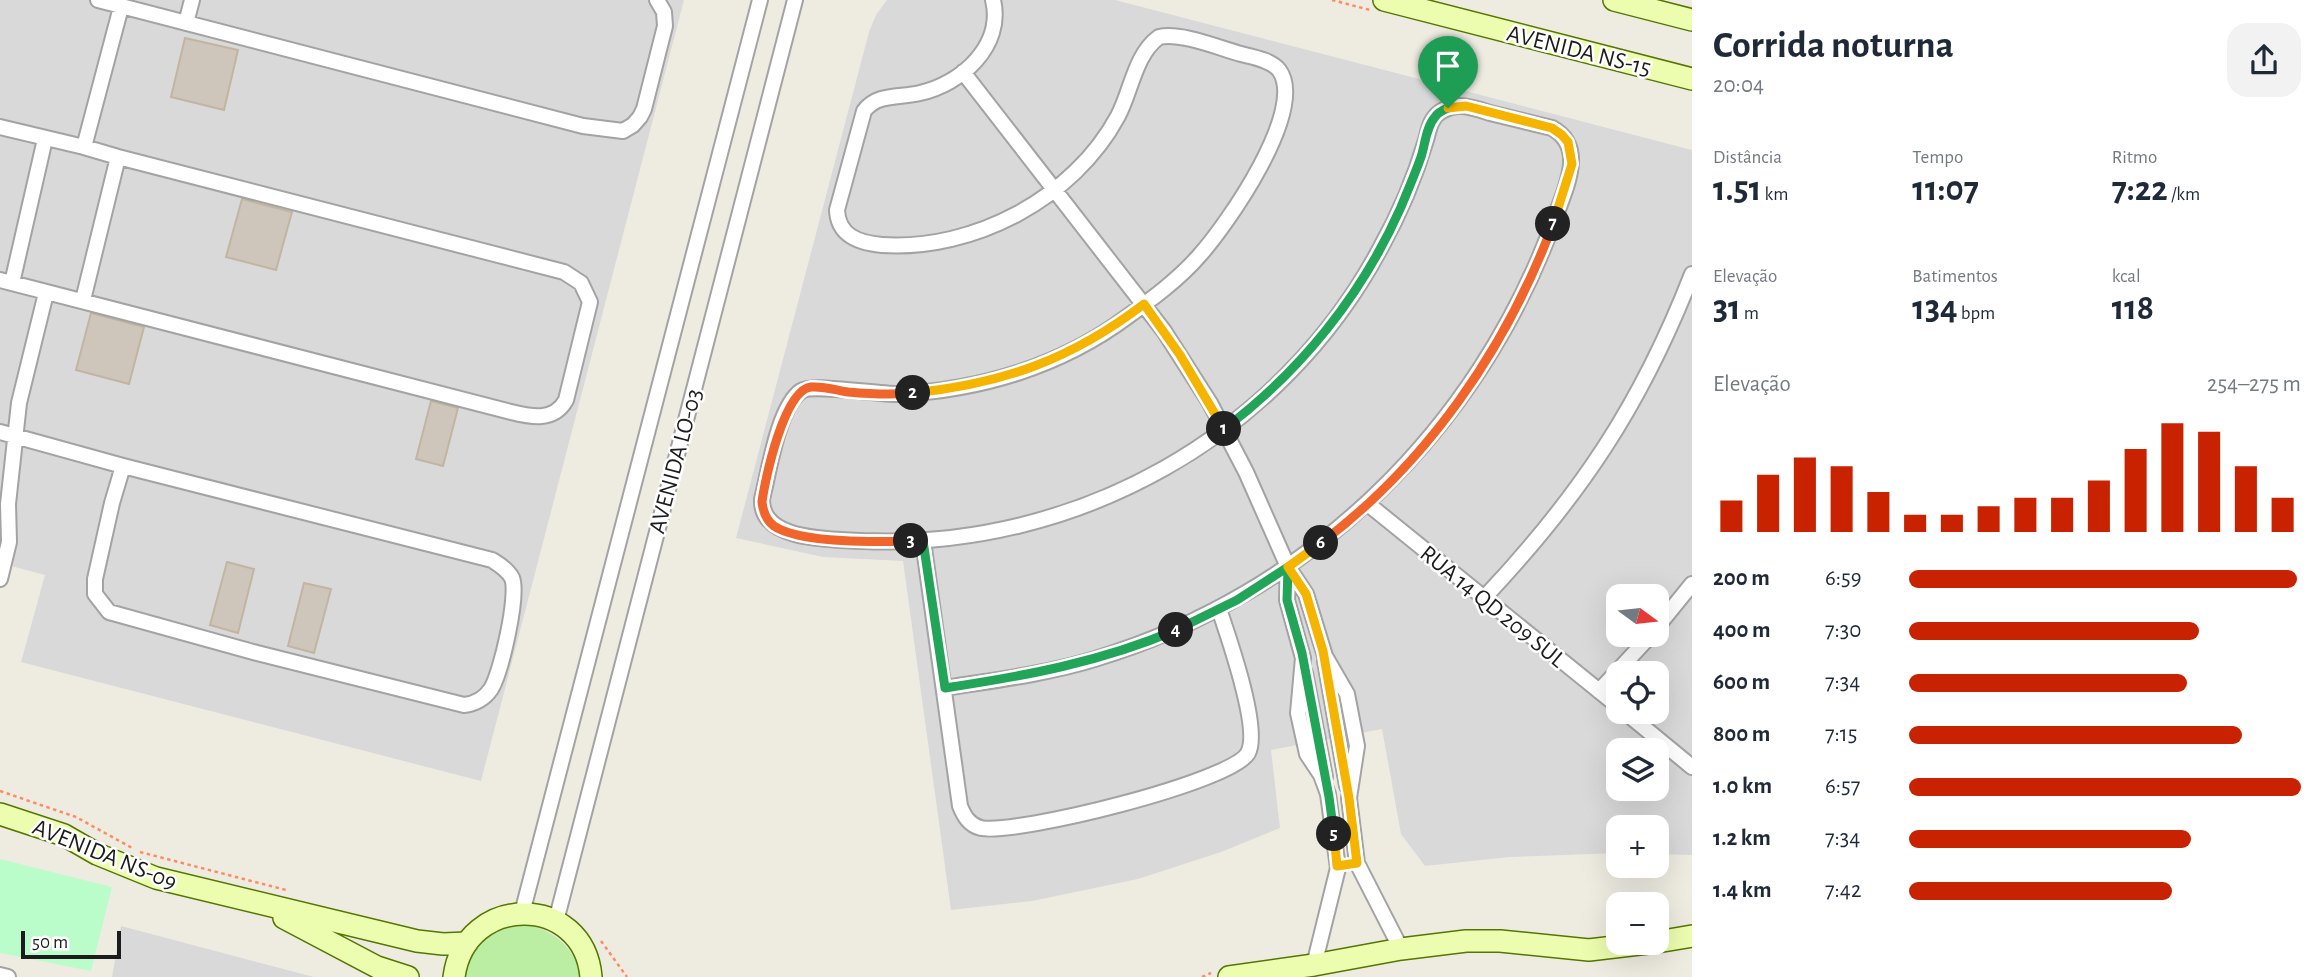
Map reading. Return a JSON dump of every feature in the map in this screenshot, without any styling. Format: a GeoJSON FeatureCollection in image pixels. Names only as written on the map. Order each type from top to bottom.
{"type":"FeatureCollection","features":[{"type":"Feature","properties":{"kind":"street"},"geometry":{"type":"LineString","coordinates":[[98,0],[595,128],[619,131],[633,125],[644,109],[666,18],[663,7],[657,0]]}},
{"type":"Feature","properties":{"kind":"street"},"geometry":{"type":"LineString","coordinates":[[186,23],[192,0]]}},
{"type":"Feature","properties":{"kind":"street","name":"AVENIDA LO-03"},"geometry":{"type":"LineString","coordinates":[[522,913],[760,0]]}},
{"type":"Feature","properties":{"kind":"street","name":"AVENIDA LO-03"},"geometry":{"type":"LineString","coordinates":[[556,921],[795,0]]}},
{"type":"Feature","properties":{"kind":"street"},"geometry":{"type":"LineString","coordinates":[[945,688],[1032,674],[1094,660],[1160,636],[1219,609],[1288,567],[1330,536],[1408,464],[1453,409],[1492,352],[1523,294],[1552,226],[1572,164],[1568,142],[1552,128],[1464,106],[1446,109],[1436,115],[1397,216],[1356,288],[1297,366],[1265,397],[1173,465],[1098,502],[1037,522],[923,541],[865,541],[804,536],[777,528],[762,509],[762,499],[783,418],[796,395],[811,387],[900,394],[957,387],[1003,377],[1059,357],[1103,333],[1144,304],[1199,257],[1233,212],[1264,159],[1286,102],[1286,85],[1278,68],[1252,57],[1171,36],[1159,37],[1148,48],[1107,136],[1077,168],[1032,206],[1009,219],[955,238],[912,244],[878,244],[855,240],[845,232],[839,220],[838,206],[866,108],[883,98],[929,90],[947,83],[962,72],[985,48],[993,33],[996,17],[993,0]]}},
{"type":"Feature","properties":{"kind":"street","name":"AVENIDA NS-15"},"geometry":{"type":"LineString","coordinates":[[1384,0],[1692,79]]}},
{"type":"Feature","properties":{"kind":"street"},"geometry":{"type":"LineString","coordinates":[[1614,0],[1692,20]]}},
{"type":"Feature","properties":{"kind":"street"},"geometry":{"type":"LineString","coordinates":[[84,147],[121,7]]}},
{"type":"Feature","properties":{"kind":"street"},"geometry":{"type":"LineString","coordinates":[[962,72],[1144,304],[1180,355],[1246,472],[1288,567],[1306,594],[1323,651],[1349,700],[1357,746],[1349,798],[1357,863],[1401,949]]}},
{"type":"Feature","properties":{"kind":"street"},"geometry":{"type":"LineString","coordinates":[[0,127],[564,272],[581,283],[590,302],[563,405],[555,412],[540,417],[528,416],[6,282],[45,139]]}},
{"type":"Feature","properties":{"kind":"street"},"geometry":{"type":"LineString","coordinates":[[83,300],[118,158]]}},
{"type":"Feature","properties":{"kind":"street"},"geometry":{"type":"LineString","coordinates":[[1484,598],[1541,535],[1600,458],[1663,346],[1692,274]]}},
{"type":"Feature","properties":{"kind":"street"},"geometry":{"type":"LineString","coordinates":[[0,579],[9,545],[4,524],[8,504],[5,436],[19,403],[46,293]]}},
{"type":"Feature","properties":{"kind":"street"},"geometry":{"type":"LineString","coordinates":[[5,436],[123,466],[492,560],[509,573],[514,591],[509,628],[493,686],[474,703],[464,705],[108,612],[97,599],[94,584],[123,466]]}},
{"type":"Feature","properties":{"kind":"street","name":"RUA 14 QD 209 SUL"},"geometry":{"type":"LineString","coordinates":[[1367,504],[1606,697]]}},
{"type":"Feature","properties":{"kind":"street"},"geometry":{"type":"LineString","coordinates":[[923,541],[960,806],[974,826],[1003,828],[1081,815],[1138,800],[1237,764],[1249,752],[1252,738],[1241,681],[1219,609]]}},
{"type":"Feature","properties":{"kind":"street"},"geometry":{"type":"LineString","coordinates":[[1288,567],[1287,600],[1303,658],[1298,713],[1307,754],[1323,778],[1328,794],[1337,866],[1337,879],[1314,965]]}},
{"type":"Feature","properties":{"kind":"street"},"geometry":{"type":"LineString","coordinates":[[1670,611],[1692,584]]}},
{"type":"Feature","properties":{"kind":"street"},"geometry":{"type":"LineString","coordinates":[[1599,691],[1639,648]]}},
{"type":"Feature","properties":{"kind":"street"},"geometry":{"type":"LineString","coordinates":[[1640,724],[1692,767]]}},
{"type":"Feature","properties":{"kind":"street","name":"AVENIDA NS-09"},"geometry":{"type":"LineString","coordinates":[[0,814],[64,835],[135,871],[251,902],[422,942],[451,945],[467,943]]}},
{"type":"Feature","properties":{"kind":"street"},"geometry":{"type":"LineString","coordinates":[[1337,866],[1357,863]]}},
{"type":"Feature","properties":{"kind":"street","name":"AVENIDA NS-09"},"geometry":{"type":"LineString","coordinates":[[251,902],[377,967],[408,977]]}},
{"type":"Feature","properties":{"kind":"street"},"geometry":{"type":"LineString","coordinates":[[454,977],[458,960],[477,930],[496,919],[522,913],[556,921],[578,941],[587,956],[593,976]]}},
{"type":"Feature","properties":{"kind":"street"},"geometry":{"type":"LineString","coordinates":[[1669,940],[1692,936]]}},
{"type":"Feature","properties":{"kind":"street"},"geometry":{"type":"LineString","coordinates":[[1230,977],[1401,949],[1481,941],[1589,950],[1606,948]]}},
{"type":"Feature","properties":{"kind":"street"},"geometry":{"type":"LineString","coordinates":[[0,975],[8,977]]}},
{"type":"Feature","properties":{"kind":"path"},"geometry":{"type":"LineString","coordinates":[[0,791],[76,817],[137,851],[290,891]]}},
{"type":"Feature","properties":{"kind":"path"},"geometry":{"type":"LineString","coordinates":[[601,941],[627,977]]}},
{"type":"Feature","properties":{"kind":"shaded area"},"geometry":{"type":"Polygon","coordinates":[[[0,0],[684,0],[481,781],[21,662],[45,575],[0,563],[0,0]]]}},
{"type":"Feature","properties":{"kind":"shaded area"},"geometry":{"type":"Polygon","coordinates":[[[887,0],[1115,0],[1692,150],[1692,855],[1669,854],[1669,815],[1606,815],[1606,853],[1510,857],[1425,866],[1401,834],[1382,729],[1271,750],[1280,828],[1221,852],[1138,879],[1032,901],[951,910],[903,561],[823,557],[736,538],[869,32],[876,15],[887,0]]]}},
{"type":"Feature","properties":{"kind":"shaded area"},"geometry":{"type":"Polygon","coordinates":[[[121,926],[314,977],[112,977],[121,926]]]}},
{"type":"Feature","properties":{"kind":"green space"},"geometry":{"type":"Polygon","coordinates":[[[0,859],[112,887],[91,971],[0,953],[0,859]]]}},
{"type":"Feature","properties":{"kind":"green space"},"geometry":{"type":"Polygon","coordinates":[[[520,924],[542,929],[560,940],[573,956],[580,977],[463,977],[471,955],[482,940],[498,930],[520,924]]]}},
{"type":"Feature","properties":{"kind":"building"},"geometry":{"type":"Polygon","coordinates":[[[185,38],[238,50],[224,110],[171,97],[185,38]]]}},
{"type":"Feature","properties":{"kind":"building"},"geometry":{"type":"Polygon","coordinates":[[[242,199],[292,212],[276,270],[226,257],[242,199]]]}},
{"type":"Feature","properties":{"kind":"building"},"geometry":{"type":"Polygon","coordinates":[[[91,313],[144,327],[129,384],[76,370],[91,313]]]}},
{"type":"Feature","properties":{"kind":"building"},"geometry":{"type":"Polygon","coordinates":[[[431,401],[458,408],[443,466],[416,459],[431,401]]]}},
{"type":"Feature","properties":{"kind":"building"},"geometry":{"type":"Polygon","coordinates":[[[227,562],[254,569],[238,633],[210,625],[227,562]]]}},
{"type":"Feature","properties":{"kind":"building"},"geometry":{"type":"Polygon","coordinates":[[[304,583],[331,589],[314,653],[288,646],[304,583]]]}},
{"type":"Feature","properties":{"kind":"route"},"geometry":{"type":"LineString","coordinates":[[1448,108],[1433,120],[1415,175],[1397,216],[1372,263],[1342,310],[1297,366],[1265,397],[1224,429],[1196,380],[1144,304],[1096,337],[1059,357],[1013,375],[933,391],[900,394],[805,388],[790,403],[783,418],[762,499],[765,515],[777,528],[804,536],[865,541],[923,541],[945,688],[1055,670],[1127,649],[1237,600],[1288,567],[1287,600],[1302,653],[1329,797],[1337,866],[1357,863],[1349,798],[1323,651],[1306,594],[1288,567],[1330,536],[1391,482],[1427,442],[1469,388],[1505,330],[1528,285],[1555,219],[1572,164],[1568,142],[1552,128],[1466,106],[1448,108]]}}]}
